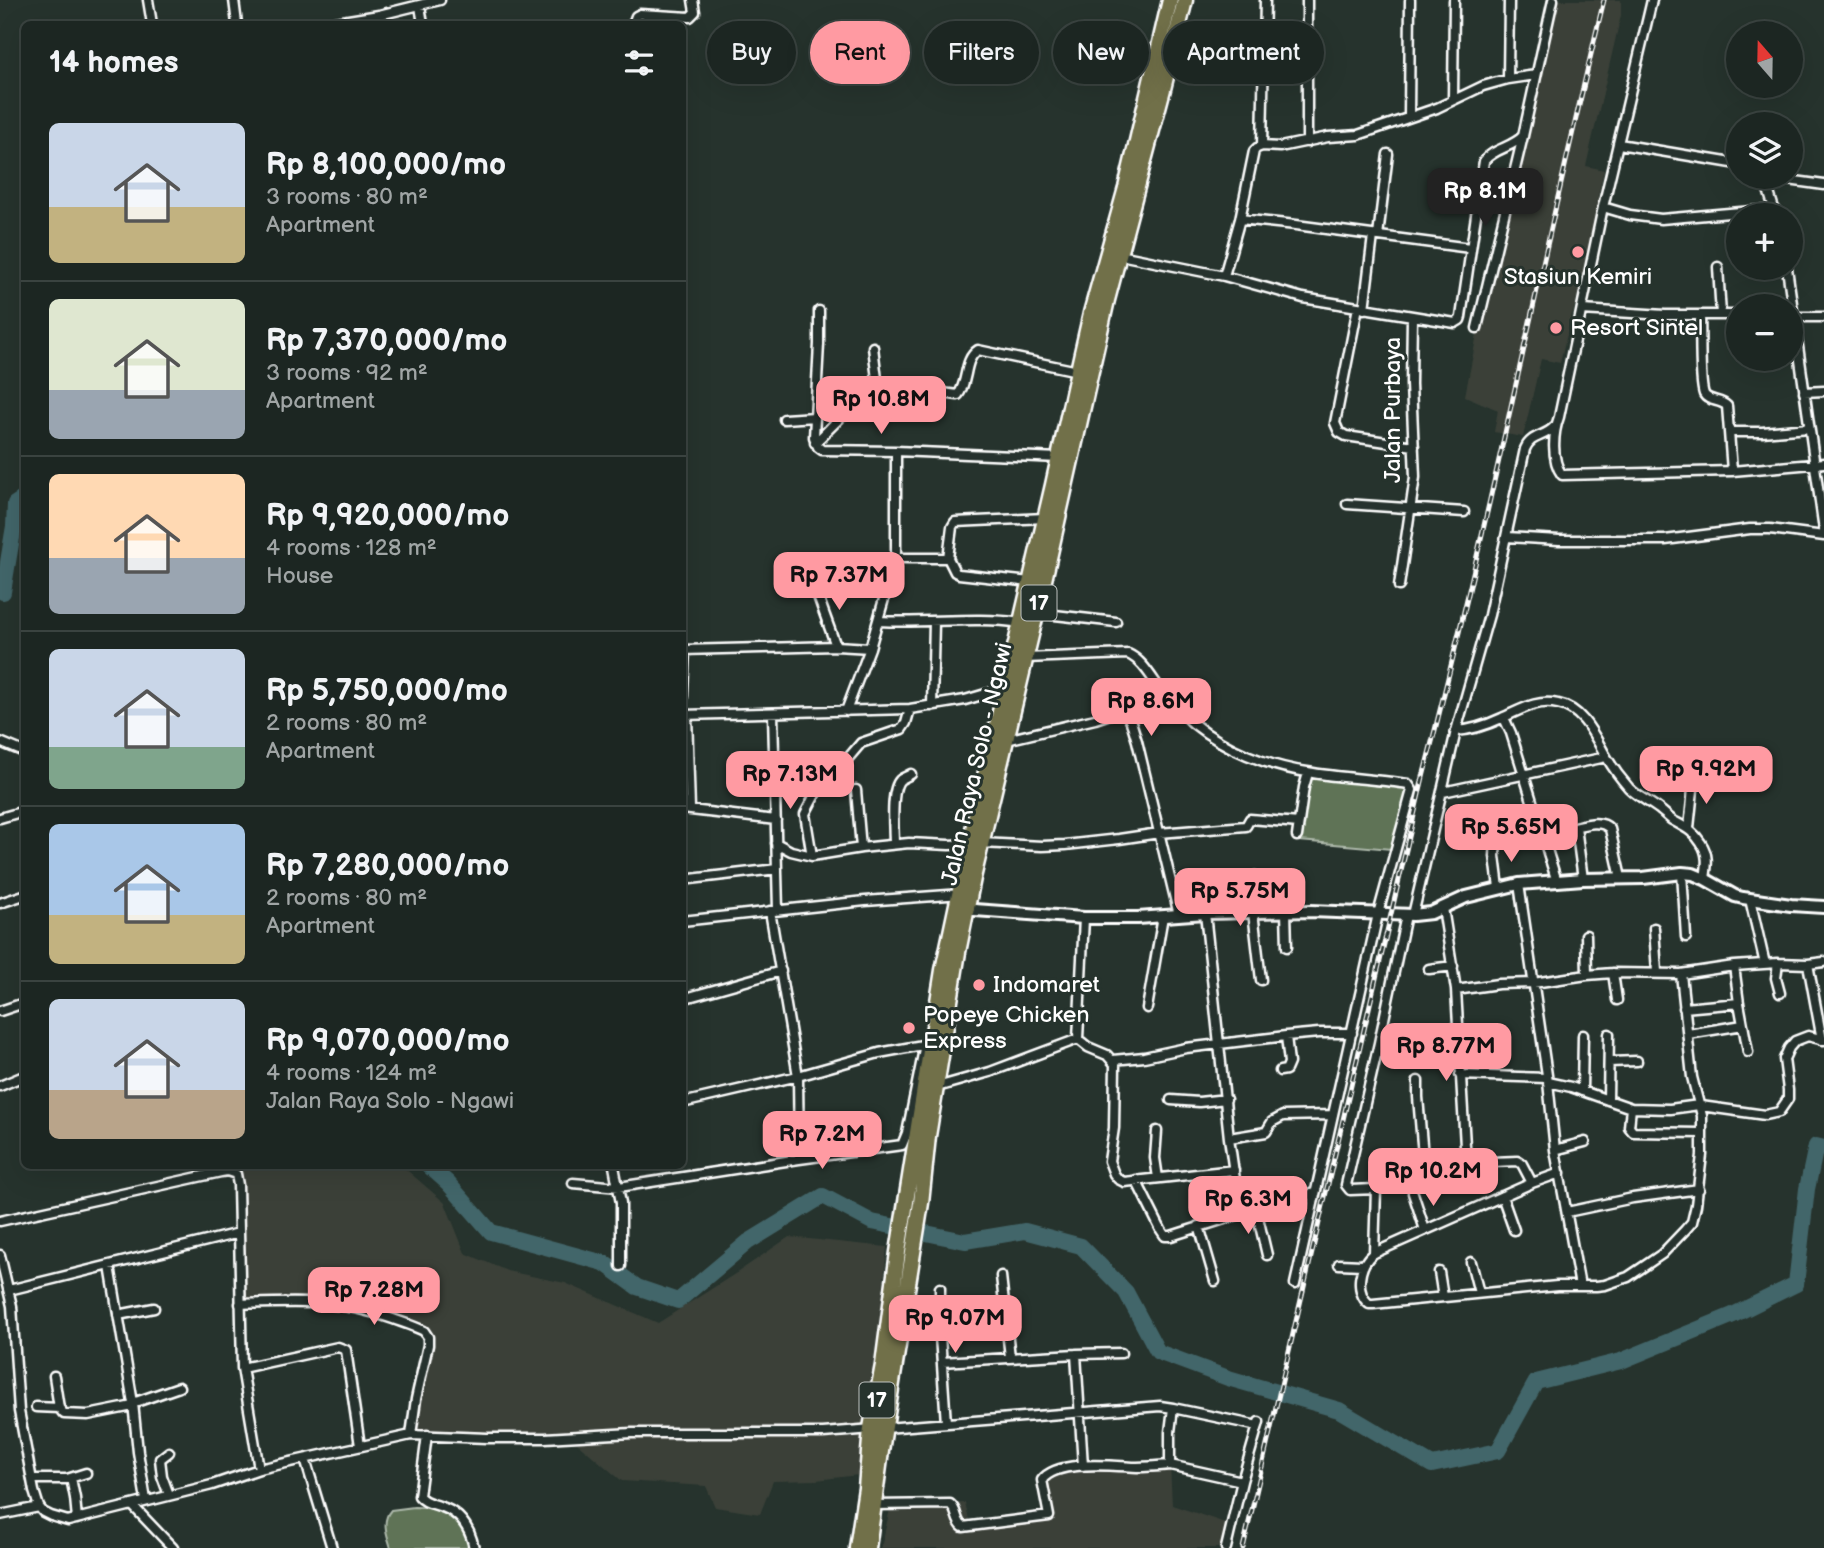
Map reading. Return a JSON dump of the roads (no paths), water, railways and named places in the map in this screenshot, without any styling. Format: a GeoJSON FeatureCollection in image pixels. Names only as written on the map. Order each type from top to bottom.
{"type":"FeatureCollection","features":[{"type":"Feature","properties":{"kind":"highway","name":"Jalan Raya Solo - Ngawi"},"geometry":{"type":"LineString","coordinates":[[912,1210],[928,1044],[941,981],[965,893],[1006,688],[1091,313],[1129,176],[1170,0]]}},
{"type":"Feature","properties":{"kind":"highway","name":"Jalan Raya Solo - Ngawi"},"geometry":{"type":"LineString","coordinates":[[975,843],[1006,740],[1096,348],[1185,0]]}},
{"type":"Feature","properties":{"kind":"highway","name":"Jalan Raya Solo - Ngawi"},"geometry":{"type":"LineString","coordinates":[[858,1548],[912,1210],[937,1087],[961,909]]}},
{"type":"Feature","properties":{"kind":"highway","name":"Jalan Raya Solo - Ngawi"},"geometry":{"type":"LineString","coordinates":[[868,1548],[878,1428]]}},
{"type":"Feature","properties":{"kind":"street"},"geometry":{"type":"LineString","coordinates":[[148,0],[152,21]]}},
{"type":"Feature","properties":{"kind":"street"},"geometry":{"type":"LineString","coordinates":[[234,0],[237,21]]}},
{"type":"Feature","properties":{"kind":"street"},"geometry":{"type":"LineString","coordinates":[[336,21],[407,4],[420,6],[440,0]]}},
{"type":"Feature","properties":{"kind":"street"},"geometry":{"type":"LineString","coordinates":[[634,21],[640,14],[690,17],[695,12],[694,0]]}},
{"type":"Feature","properties":{"kind":"street"},"geometry":{"type":"LineString","coordinates":[[1262,146],[1265,0]]}},
{"type":"Feature","properties":{"kind":"street"},"geometry":{"type":"LineString","coordinates":[[1307,0],[1307,142]]}},
{"type":"Feature","properties":{"kind":"street"},"geometry":{"type":"LineString","coordinates":[[1409,117],[1410,0]]}},
{"type":"Feature","properties":{"kind":"street"},"geometry":{"type":"LineString","coordinates":[[1453,99],[1454,0]]}},
{"type":"Feature","properties":{"kind":"street"},"geometry":{"type":"LineString","coordinates":[[1507,79],[1509,0]]}},
{"type":"Feature","properties":{"kind":"street"},"geometry":{"type":"LineString","coordinates":[[1477,327],[1553,0]]}},
{"type":"Feature","properties":{"kind":"street"},"geometry":{"type":"LineString","coordinates":[[1532,1183],[1518,1161],[1466,1163],[1379,1188],[1350,1190],[1346,1185],[1409,915],[1489,615],[1526,445],[1530,440],[1548,433],[1559,417],[1603,207],[1652,0]]}},
{"type":"Feature","properties":{"kind":"street"},"geometry":{"type":"LineString","coordinates":[[420,6],[422,21]]}},
{"type":"Feature","properties":{"kind":"street"},"geometry":{"type":"LineString","coordinates":[[1224,276],[1240,219],[1254,151],[1257,148],[1358,135],[1437,108],[1483,86],[1536,75]]}},
{"type":"Feature","properties":{"kind":"street"},"geometry":{"type":"LineString","coordinates":[[1120,255],[1224,276],[1303,299],[1452,323],[1460,320],[1484,161],[1490,154],[1523,136]]}},
{"type":"Feature","properties":{"kind":"street"},"geometry":{"type":"LineString","coordinates":[[1619,144],[1726,162]]}},
{"type":"Feature","properties":{"kind":"street"},"geometry":{"type":"LineString","coordinates":[[1388,154],[1376,236],[1335,424],[1339,432],[1346,436],[1414,446]]}},
{"type":"Feature","properties":{"kind":"street"},"geometry":{"type":"LineString","coordinates":[[1803,182],[1824,185]]}},
{"type":"Feature","properties":{"kind":"street"},"geometry":{"type":"LineString","coordinates":[[1603,207],[1630,215],[1661,219],[1726,215]]}},
{"type":"Feature","properties":{"kind":"street"},"geometry":{"type":"LineString","coordinates":[[1240,219],[1470,248]]}},
{"type":"Feature","properties":{"kind":"street"},"geometry":{"type":"LineString","coordinates":[[1718,267],[1721,315]]}},
{"type":"Feature","properties":{"kind":"street"},"geometry":{"type":"LineString","coordinates":[[1581,310],[1726,315]]}},
{"type":"Feature","properties":{"kind":"street"},"geometry":{"type":"LineString","coordinates":[[819,311],[820,341],[814,437],[815,443],[822,450],[1059,458]]}},
{"type":"Feature","properties":{"kind":"street"},"geometry":{"type":"LineString","coordinates":[[1700,316],[1704,395],[1725,403],[1732,471]]}},
{"type":"Feature","properties":{"kind":"street","name":"Jalan Purbaya"},"geometry":{"type":"LineString","coordinates":[[1399,586],[1415,477],[1411,384],[1412,317]]}},
{"type":"Feature","properties":{"kind":"street"},"geometry":{"type":"LineString","coordinates":[[1803,317],[1824,317]]}},
{"type":"Feature","properties":{"kind":"street"},"geometry":{"type":"LineString","coordinates":[[873,347],[879,395]]}},
{"type":"Feature","properties":{"kind":"street"},"geometry":{"type":"LineString","coordinates":[[815,443],[854,404],[879,395],[918,391],[958,395],[964,386],[970,357],[978,350],[1078,371]]}},
{"type":"Feature","properties":{"kind":"street"},"geometry":{"type":"LineString","coordinates":[[1801,371],[1809,428],[1819,463],[1824,530]]}},
{"type":"Feature","properties":{"kind":"street"},"geometry":{"type":"LineString","coordinates":[[1804,392],[1824,391]]}},
{"type":"Feature","properties":{"kind":"street"},"geometry":{"type":"LineString","coordinates":[[784,419],[815,417]]}},
{"type":"Feature","properties":{"kind":"street"},"geometry":{"type":"LineString","coordinates":[[1555,426],[1556,467],[1562,475],[1732,471],[1819,463]]}},
{"type":"Feature","properties":{"kind":"street"},"geometry":{"type":"LineString","coordinates":[[1729,432],[1809,428]]}},
{"type":"Feature","properties":{"kind":"street"},"geometry":{"type":"LineString","coordinates":[[846,711],[879,621],[895,558],[896,451]]}},
{"type":"Feature","properties":{"kind":"street"},"geometry":{"type":"LineString","coordinates":[[1348,504],[1464,512]]}},
{"type":"Feature","properties":{"kind":"street"},"geometry":{"type":"LineString","coordinates":[[1030,582],[955,572],[948,558],[952,527],[955,522],[1045,519]]}},
{"type":"Feature","properties":{"kind":"street"},"geometry":{"type":"LineString","coordinates":[[1506,537],[1665,540],[1750,529],[1824,536]]}},
{"type":"Feature","properties":{"kind":"street"},"geometry":{"type":"LineString","coordinates":[[895,558],[948,558]]}},
{"type":"Feature","properties":{"kind":"street"},"geometry":{"type":"LineString","coordinates":[[815,588],[836,646]]}},
{"type":"Feature","properties":{"kind":"street"},"geometry":{"type":"LineString","coordinates":[[1036,615],[1116,622]]}},
{"type":"Feature","properties":{"kind":"street"},"geometry":{"type":"LineString","coordinates":[[879,621],[910,623],[982,620],[1021,623]]}},
{"type":"Feature","properties":{"kind":"street"},"geometry":{"type":"LineString","coordinates":[[932,706],[934,622]]}},
{"type":"Feature","properties":{"kind":"street"},"geometry":{"type":"LineString","coordinates":[[686,650],[836,646],[870,648]]}},
{"type":"Feature","properties":{"kind":"street"},"geometry":{"type":"LineString","coordinates":[[1025,658],[1128,654],[1139,662],[1173,704],[1195,724],[1224,743],[1278,766],[1308,773],[1376,779],[1411,786],[1378,914],[1294,1284]]}},
{"type":"Feature","properties":{"kind":"street"},"geometry":{"type":"LineString","coordinates":[[686,715],[909,709],[965,700],[1006,688]]}},
{"type":"Feature","properties":{"kind":"street"},"geometry":{"type":"LineString","coordinates":[[1006,740],[1095,719],[1122,710],[1162,691]]}},
{"type":"Feature","properties":{"kind":"street"},"geometry":{"type":"LineString","coordinates":[[1456,731],[1471,730],[1533,704],[1565,705],[1593,732],[1606,757],[1630,789],[1670,819],[1689,828],[1701,842],[1707,856],[1705,879]]}},
{"type":"Feature","properties":{"kind":"street"},"geometry":{"type":"LineString","coordinates":[[812,856],[805,814],[820,785],[838,770],[861,743],[902,729],[909,709]]}},
{"type":"Feature","properties":{"kind":"street"},"geometry":{"type":"LineString","coordinates":[[1122,710],[1131,721],[1179,915]]}},
{"type":"Feature","properties":{"kind":"street"},"geometry":{"type":"LineString","coordinates":[[773,713],[777,869],[774,910],[780,971],[798,1076],[799,1159]]}},
{"type":"Feature","properties":{"kind":"street"},"geometry":{"type":"LineString","coordinates":[[1504,718],[1557,882]]}},
{"type":"Feature","properties":{"kind":"street"},"geometry":{"type":"LineString","coordinates":[[0,743],[21,751]]}},
{"type":"Feature","properties":{"kind":"street"},"geometry":{"type":"LineString","coordinates":[[1443,792],[1606,757]]}},
{"type":"Feature","properties":{"kind":"street"},"geometry":{"type":"LineString","coordinates":[[1297,836],[1308,773]]}},
{"type":"Feature","properties":{"kind":"street"},"geometry":{"type":"LineString","coordinates":[[894,844],[895,792],[901,778],[911,774]]}},
{"type":"Feature","properties":{"kind":"street"},"geometry":{"type":"LineString","coordinates":[[1689,828],[1694,780]]}},
{"type":"Feature","properties":{"kind":"street"},"geometry":{"type":"LineString","coordinates":[[856,790],[860,848]]}},
{"type":"Feature","properties":{"kind":"street"},"geometry":{"type":"LineString","coordinates":[[686,809],[776,820]]}},
{"type":"Feature","properties":{"kind":"street"},"geometry":{"type":"LineString","coordinates":[[0,818],[21,812]]}},
{"type":"Feature","properties":{"kind":"street"},"geometry":{"type":"LineString","coordinates":[[776,843],[791,852],[812,856],[894,844],[1065,845],[1159,833],[1246,826],[1250,819],[1299,823]]}},
{"type":"Feature","properties":{"kind":"street"},"geometry":{"type":"LineString","coordinates":[[1563,830],[1601,822],[1608,825],[1621,878]]}},
{"type":"Feature","properties":{"kind":"street"},"geometry":{"type":"LineString","coordinates":[[1577,827],[1583,878]]}},
{"type":"Feature","properties":{"kind":"street"},"geometry":{"type":"LineString","coordinates":[[1520,840],[1543,835]]}},
{"type":"Feature","properties":{"kind":"street"},"geometry":{"type":"LineString","coordinates":[[1496,841],[1499,888]]}},
{"type":"Feature","properties":{"kind":"street"},"geometry":{"type":"LineString","coordinates":[[686,880],[777,869]]}},
{"type":"Feature","properties":{"kind":"street"},"geometry":{"type":"LineString","coordinates":[[1682,873],[1686,937]]}},
{"type":"Feature","properties":{"kind":"street"},"geometry":{"type":"LineString","coordinates":[[961,909],[1084,918],[1286,911],[1409,915],[1431,912],[1466,897],[1499,888],[1537,881],[1557,882],[1583,878],[1682,873],[1705,879],[1735,896],[1824,907]]}},
{"type":"Feature","properties":{"kind":"street"},"geometry":{"type":"LineString","coordinates":[[1255,876],[1253,912],[1261,980]]}},
{"type":"Feature","properties":{"kind":"street"},"geometry":{"type":"LineString","coordinates":[[1519,884],[1548,1080],[1555,1150],[1580,1286]]}},
{"type":"Feature","properties":{"kind":"street"},"geometry":{"type":"LineString","coordinates":[[686,921],[965,893]]}},
{"type":"Feature","properties":{"kind":"street"},"geometry":{"type":"LineString","coordinates":[[0,903],[21,896]]}},
{"type":"Feature","properties":{"kind":"street"},"geometry":{"type":"LineString","coordinates":[[1750,899],[1765,964]]}},
{"type":"Feature","properties":{"kind":"street"},"geometry":{"type":"LineString","coordinates":[[1443,908],[1456,990],[1466,1163]]}},
{"type":"Feature","properties":{"kind":"street"},"geometry":{"type":"LineString","coordinates":[[1286,911],[1287,947]]}},
{"type":"Feature","properties":{"kind":"street"},"geometry":{"type":"LineString","coordinates":[[1205,913],[1229,1138],[1240,1214]]}},
{"type":"Feature","properties":{"kind":"street"},"geometry":{"type":"LineString","coordinates":[[1147,1009],[1163,916]]}},
{"type":"Feature","properties":{"kind":"street"},"geometry":{"type":"LineString","coordinates":[[1078,1039],[1084,918]]}},
{"type":"Feature","properties":{"kind":"street"},"geometry":{"type":"LineString","coordinates":[[1654,928],[1657,972]]}},
{"type":"Feature","properties":{"kind":"street"},"geometry":{"type":"LineString","coordinates":[[1586,935],[1587,975]]}},
{"type":"Feature","properties":{"kind":"street"},"geometry":{"type":"LineString","coordinates":[[1456,990],[1613,973],[1681,974],[1778,962],[1824,962]]}},
{"type":"Feature","properties":{"kind":"street"},"geometry":{"type":"LineString","coordinates":[[1778,962],[1776,978],[1780,993]]}},
{"type":"Feature","properties":{"kind":"street"},"geometry":{"type":"LineString","coordinates":[[1460,1075],[1548,1080],[1631,1108],[1670,1109],[1700,1106],[1765,1115],[1779,1112],[1788,1099],[1784,1059],[1789,1048],[1795,1041],[1808,1036],[1823,1040],[1808,964]]}},
{"type":"Feature","properties":{"kind":"street"},"geometry":{"type":"LineString","coordinates":[[1429,969],[1453,966]]}},
{"type":"Feature","properties":{"kind":"street"},"geometry":{"type":"LineString","coordinates":[[1734,966],[1748,1052]]}},
{"type":"Feature","properties":{"kind":"street"},"geometry":{"type":"LineString","coordinates":[[686,998],[780,971]]}},
{"type":"Feature","properties":{"kind":"street"},"geometry":{"type":"LineString","coordinates":[[1613,973],[1617,1000]]}},
{"type":"Feature","properties":{"kind":"street"},"geometry":{"type":"LineString","coordinates":[[1560,1173],[1374,1253],[1362,1265],[1362,1297],[1369,1304],[1558,1286],[1605,1285],[1628,1277],[1662,1254],[1692,1222],[1699,1189],[1702,1116],[1692,1077],[1681,974]]}},
{"type":"Feature","properties":{"kind":"street"},"geometry":{"type":"LineString","coordinates":[[1684,1008],[1739,1003]]}},
{"type":"Feature","properties":{"kind":"street"},"geometry":{"type":"LineString","coordinates":[[0,1011],[21,1004]]}},
{"type":"Feature","properties":{"kind":"street"},"geometry":{"type":"LineString","coordinates":[[1688,1034],[1743,1025]]}},
{"type":"Feature","properties":{"kind":"street"},"geometry":{"type":"LineString","coordinates":[[1078,1039],[1112,1059],[1144,1057],[1286,1036],[1352,1033]]}},
{"type":"Feature","properties":{"kind":"street"},"geometry":{"type":"LineString","coordinates":[[1608,1100],[1609,1034]]}},
{"type":"Feature","properties":{"kind":"street"},"geometry":{"type":"LineString","coordinates":[[1582,1091],[1583,1035]]}},
{"type":"Feature","properties":{"kind":"street"},"geometry":{"type":"LineString","coordinates":[[1280,1071],[1286,1070],[1289,1063],[1286,1036]]}},
{"type":"Feature","properties":{"kind":"street"},"geometry":{"type":"LineString","coordinates":[[937,1087],[990,1072],[1078,1039]]}},
{"type":"Feature","properties":{"kind":"street"},"geometry":{"type":"LineString","coordinates":[[573,1183],[619,1187],[904,1144],[928,1044],[879,1053],[686,1103]]}},
{"type":"Feature","properties":{"kind":"street"},"geometry":{"type":"LineString","coordinates":[[1460,1056],[1488,1055]]}},
{"type":"Feature","properties":{"kind":"street"},"geometry":{"type":"LineString","coordinates":[[1112,1059],[1116,1083],[1110,1161],[1118,1179],[1124,1182],[1234,1170]]}},
{"type":"Feature","properties":{"kind":"street"},"geometry":{"type":"LineString","coordinates":[[1609,1062],[1637,1061]]}},
{"type":"Feature","properties":{"kind":"street"},"geometry":{"type":"LineString","coordinates":[[0,1086],[21,1077]]}},
{"type":"Feature","properties":{"kind":"street"},"geometry":{"type":"LineString","coordinates":[[1374,1253],[1379,1188],[1385,1180],[1418,1173],[1422,1169],[1418,1081]]}},
{"type":"Feature","properties":{"kind":"street"},"geometry":{"type":"LineString","coordinates":[[1171,1100],[1199,1102],[1226,1099]]}},
{"type":"Feature","properties":{"kind":"street"},"geometry":{"type":"LineString","coordinates":[[1631,1108],[1629,1127],[1633,1132],[1702,1133]]}},
{"type":"Feature","properties":{"kind":"street"},"geometry":{"type":"LineString","coordinates":[[1229,1138],[1266,1132],[1272,1122],[1283,1116],[1331,1115]]}},
{"type":"Feature","properties":{"kind":"street"},"geometry":{"type":"LineString","coordinates":[[1157,1131],[1158,1178]]}},
{"type":"Feature","properties":{"kind":"street"},"geometry":{"type":"LineString","coordinates":[[1555,1150],[1585,1142]]}},
{"type":"Feature","properties":{"kind":"street"},"geometry":{"type":"LineString","coordinates":[[615,1169],[621,1203],[621,1266]]}},
{"type":"Feature","properties":{"kind":"street"},"geometry":{"type":"LineString","coordinates":[[0,1221],[228,1171],[236,1174],[242,1368],[259,1469]]}},
{"type":"Feature","properties":{"kind":"street"},"geometry":{"type":"LineString","coordinates":[[1136,1180],[1165,1236],[1314,1194]]}},
{"type":"Feature","properties":{"kind":"street"},"geometry":{"type":"LineString","coordinates":[[1567,1212],[1633,1198],[1699,1189]]}},
{"type":"Feature","properties":{"kind":"street"},"geometry":{"type":"LineString","coordinates":[[1413,1194],[1425,1230]]}},
{"type":"Feature","properties":{"kind":"street"},"geometry":{"type":"LineString","coordinates":[[1502,1196],[1514,1230]]}},
{"type":"Feature","properties":{"kind":"street"},"geometry":{"type":"LineString","coordinates":[[1256,1209],[1268,1255]]}},
{"type":"Feature","properties":{"kind":"street"},"geometry":{"type":"LineString","coordinates":[[1199,1226],[1215,1281]]}},
{"type":"Feature","properties":{"kind":"street"},"geometry":{"type":"LineString","coordinates":[[9,1290],[239,1233]]}},
{"type":"Feature","properties":{"kind":"street"},"geometry":{"type":"LineString","coordinates":[[0,1255],[14,1320],[19,1411],[32,1479],[39,1507],[51,1517],[59,1519],[77,1519],[212,1485],[259,1469],[411,1435],[545,1438],[632,1433],[823,1433],[1160,1406],[1259,1424],[1241,1481],[1226,1548]]}},
{"type":"Feature","properties":{"kind":"street"},"geometry":{"type":"LineString","coordinates":[[1471,1262],[1479,1293]]}},
{"type":"Feature","properties":{"kind":"street"},"geometry":{"type":"LineString","coordinates":[[1339,1264],[1362,1265]]}},
{"type":"Feature","properties":{"kind":"street"},"geometry":{"type":"LineString","coordinates":[[110,1266],[146,1500]]}},
{"type":"Feature","properties":{"kind":"street"},"geometry":{"type":"LineString","coordinates":[[1439,1272],[1443,1297]]}},
{"type":"Feature","properties":{"kind":"street"},"geometry":{"type":"LineString","coordinates":[[1001,1276],[1010,1357]]}},
{"type":"Feature","properties":{"kind":"street"},"geometry":{"type":"LineString","coordinates":[[940,1288],[946,1423]]}},
{"type":"Feature","properties":{"kind":"street"},"geometry":{"type":"LineString","coordinates":[[240,1304],[312,1302],[346,1305],[378,1313],[424,1331],[428,1345],[411,1435]]}},
{"type":"Feature","properties":{"kind":"street"},"geometry":{"type":"LineString","coordinates":[[118,1315],[154,1308]]}},
{"type":"Feature","properties":{"kind":"street"},"geometry":{"type":"LineString","coordinates":[[242,1368],[338,1347],[346,1350],[360,1446]]}},
{"type":"Feature","properties":{"kind":"street"},"geometry":{"type":"LineString","coordinates":[[942,1362],[1121,1353]]}},
{"type":"Feature","properties":{"kind":"street"},"geometry":{"type":"LineString","coordinates":[[1076,1354],[1083,1466]]}},
{"type":"Feature","properties":{"kind":"street"},"geometry":{"type":"LineString","coordinates":[[54,1376],[59,1408],[64,1414],[81,1416],[133,1404],[179,1387]]}},
{"type":"Feature","properties":{"kind":"street"},"geometry":{"type":"LineString","coordinates":[[36,1407],[59,1408]]}},
{"type":"Feature","properties":{"kind":"street"},"geometry":{"type":"LineString","coordinates":[[1170,1465],[1173,1408]]}},
{"type":"Feature","properties":{"kind":"street"},"geometry":{"type":"LineString","coordinates":[[427,1435],[419,1496],[425,1502],[450,1511],[464,1522],[474,1548]]}},
{"type":"Feature","properties":{"kind":"street"},"geometry":{"type":"LineString","coordinates":[[169,1452],[160,1459],[162,1476],[169,1495]]}},
{"type":"Feature","properties":{"kind":"street"},"geometry":{"type":"LineString","coordinates":[[305,1459],[332,1548]]}},
{"type":"Feature","properties":{"kind":"street"},"geometry":{"type":"LineString","coordinates":[[873,1505],[950,1504],[963,1527],[1049,1516],[1042,1484],[1044,1478],[1056,1470],[1083,1466],[1170,1465],[1241,1481]]}},
{"type":"Feature","properties":{"kind":"street"},"geometry":{"type":"LineString","coordinates":[[32,1479],[71,1478],[86,1473]]}},
{"type":"Feature","properties":{"kind":"street"},"geometry":{"type":"LineString","coordinates":[[71,1478],[77,1519]]}},
{"type":"Feature","properties":{"kind":"street"},"geometry":{"type":"LineString","coordinates":[[132,1505],[173,1548]]}},
{"type":"Feature","properties":{"kind":"street"},"geometry":{"type":"LineString","coordinates":[[0,1515],[39,1507]]}},
{"type":"Feature","properties":{"kind":"waterway"},"geometry":{"type":"LineString","coordinates":[[0,590],[3,592],[15,504],[21,500]]}},
{"type":"Feature","properties":{"kind":"waterway"},"geometry":{"type":"LineString","coordinates":[[432,1169],[491,1232],[604,1263],[637,1287],[678,1301],[748,1242],[823,1196],[872,1222],[965,1241],[1025,1231],[1081,1246],[1126,1292],[1158,1352],[1228,1378],[1339,1410],[1432,1465],[1498,1451],[1536,1382],[1621,1361],[1733,1315],[1796,1284],[1807,1189],[1816,1146],[1824,1148]]}},
{"type":"Feature","properties":{"kind":"railway"},"geometry":{"type":"LineString","coordinates":[[1243,1548],[1423,777],[1471,583],[1604,0]]}},
{"type":"Feature","properties":{"kind":"place","name":"Stasiun Kemiri"},"geometry":{"type":"Point","coordinates":[1578,252]}},
{"type":"Feature","properties":{"kind":"place","name":"Resort Sintel"},"geometry":{"type":"Point","coordinates":[1556,328]}},
{"type":"Feature","properties":{"kind":"place","name":"Indomaret"},"geometry":{"type":"Point","coordinates":[979,985]}},
{"type":"Feature","properties":{"kind":"place","name":"Popeye Chicken Express"},"geometry":{"type":"Point","coordinates":[909,1028]}}]}
